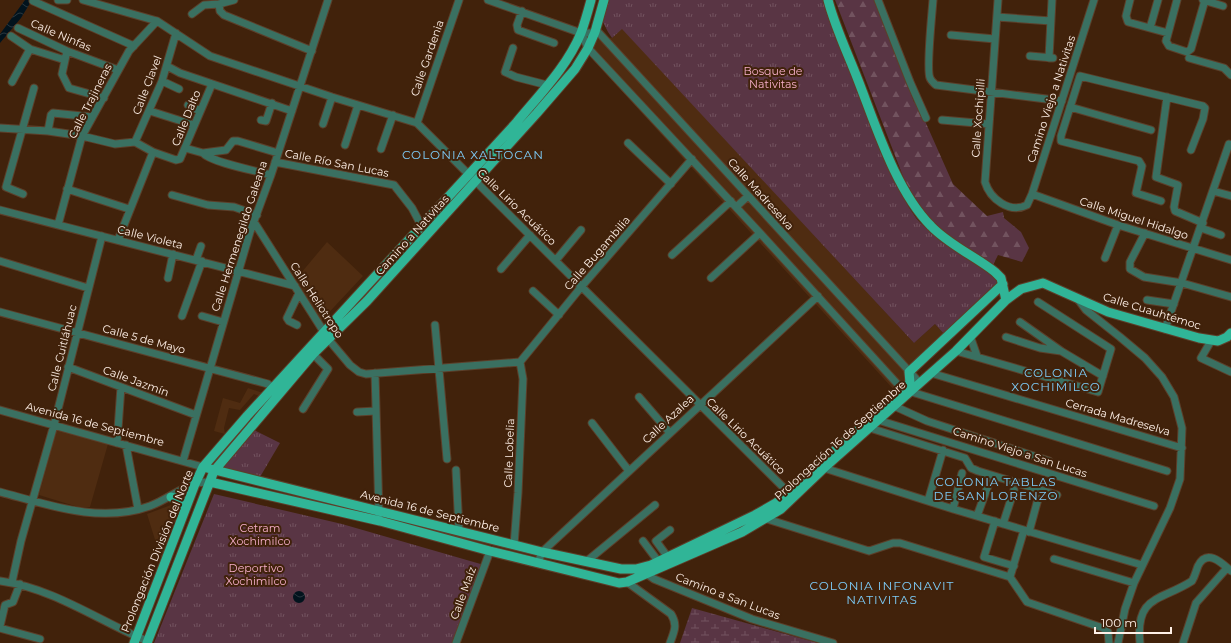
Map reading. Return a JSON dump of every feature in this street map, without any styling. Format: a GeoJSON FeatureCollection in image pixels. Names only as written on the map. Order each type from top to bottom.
{"type":"FeatureCollection","features":[{"type":"Feature","properties":{"kind":"main road","name":"Camino a Nativitas"},"geometry":{"type":"LineString","coordinates":[[203,467],[251,419],[324,332],[468,175],[547,85],[566,60],[581,33],[591,0]]}},
{"type":"Feature","properties":{"kind":"main road","name":"Camino a Nativitas"},"geometry":{"type":"LineString","coordinates":[[276,390],[367,302],[575,69],[588,48],[595,32],[604,0]]}},
{"type":"Feature","properties":{"kind":"main road"},"geometry":{"type":"LineString","coordinates":[[828,0],[883,144],[898,176],[921,216],[939,234],[995,272],[1003,284],[1006,300]]}},
{"type":"Feature","properties":{"kind":"main road","name":"Calle Cuauhtémoc"},"geometry":{"type":"LineString","coordinates":[[1006,300],[1021,289],[1043,283],[1108,312],[1211,341],[1222,340],[1231,332]]}},
{"type":"Feature","properties":{"kind":"main road"},"geometry":{"type":"LineString","coordinates":[[1003,284],[1021,289]]}},
{"type":"Feature","properties":{"kind":"main road"},"geometry":{"type":"LineString","coordinates":[[909,372],[1003,284]]}},
{"type":"Feature","properties":{"kind":"main road","name":"Prolongación 16 de Septiembre"},"geometry":{"type":"LineString","coordinates":[[650,568],[767,519],[781,509],[791,495],[906,390],[920,383],[956,351],[1006,300]]}},
{"type":"Feature","properties":{"kind":"main road","name":"Prolongación 16 de Septiembre"},"geometry":{"type":"LineString","coordinates":[[650,568],[667,556],[763,512],[791,495],[894,406],[910,383],[909,372]]}},
{"type":"Feature","properties":{"kind":"main road","name":"Camino a Nativitas"},"geometry":{"type":"LineString","coordinates":[[214,471],[251,419]]}},
{"type":"Feature","properties":{"kind":"main road","name":"Avenida 16 de Septiembre"},"geometry":{"type":"LineString","coordinates":[[203,467],[285,494]]}},
{"type":"Feature","properties":{"kind":"main road","name":"Prolongación División del Norte"},"geometry":{"type":"LineString","coordinates":[[135,640],[195,484],[203,467]]}},
{"type":"Feature","properties":{"kind":"main road","name":"Prolongación División del Norte"},"geometry":{"type":"LineString","coordinates":[[147,642],[214,471]]}},
{"type":"Feature","properties":{"kind":"main road","name":"Avenida 16 de Septiembre"},"geometry":{"type":"LineString","coordinates":[[210,482],[379,511],[542,552],[621,569],[650,568]]}},
{"type":"Feature","properties":{"kind":"main road"},"geometry":{"type":"LineString","coordinates":[[171,497],[178,499],[186,507]]}},
{"type":"Feature","properties":{"kind":"main road","name":"Avenida 16 de Septiembre"},"geometry":{"type":"LineString","coordinates":[[321,502],[380,521],[611,582],[627,582],[650,568]]}},
{"type":"Feature","properties":{"kind":"street"},"geometry":{"type":"LineString","coordinates":[[58,0],[67,0]]}},
{"type":"Feature","properties":{"kind":"street","name":"Calle Lirio Acuático"},"geometry":{"type":"LineString","coordinates":[[83,0],[106,3],[157,21],[210,56],[332,97],[417,123],[475,182],[582,286],[699,406],[791,495]]}},
{"type":"Feature","properties":{"kind":"street"},"geometry":{"type":"LineString","coordinates":[[192,14],[204,5],[220,4],[234,0]]}},
{"type":"Feature","properties":{"kind":"street","name":"Calle Hermenegildo Galeana"},"geometry":{"type":"LineString","coordinates":[[183,461],[238,271],[328,0]]}},
{"type":"Feature","properties":{"kind":"street","name":"Calle Gardenia"},"geometry":{"type":"LineString","coordinates":[[417,123],[459,0]]}},
{"type":"Feature","properties":{"kind":"street"},"geometry":{"type":"LineString","coordinates":[[488,0],[581,33],[595,32]]}},
{"type":"Feature","properties":{"kind":"street"},"geometry":{"type":"LineString","coordinates":[[878,0],[910,82],[926,118]]}},
{"type":"Feature","properties":{"kind":"street"},"geometry":{"type":"LineString","coordinates":[[932,0],[929,78],[936,85],[1062,101]]}},
{"type":"Feature","properties":{"kind":"street","name":"Calle Xochipilli"},"geometry":{"type":"LineString","coordinates":[[998,0],[985,182],[990,194],[1008,208],[1016,209],[1027,205]]}},
{"type":"Feature","properties":{"kind":"street"},"geometry":{"type":"LineString","coordinates":[[1030,56],[1051,58],[1052,0]]}},
{"type":"Feature","properties":{"kind":"street","name":"Camino Viejo a Nativitas"},"geometry":{"type":"LineString","coordinates":[[1027,205],[1032,194],[1094,0]]}},
{"type":"Feature","properties":{"kind":"street"},"geometry":{"type":"LineString","coordinates":[[1130,0],[1126,20],[1168,33]]}},
{"type":"Feature","properties":{"kind":"street"},"geometry":{"type":"LineString","coordinates":[[1150,28],[1158,0]]}},
{"type":"Feature","properties":{"kind":"street"},"geometry":{"type":"LineString","coordinates":[[1177,0],[1166,43],[1187,52],[1190,49],[1204,0],[1223,6]]}},
{"type":"Feature","properties":{"kind":"street"},"geometry":{"type":"LineString","coordinates":[[33,1],[134,46]]}},
{"type":"Feature","properties":{"kind":"street"},"geometry":{"type":"LineString","coordinates":[[220,4],[220,11],[224,15],[312,51]]}},
{"type":"Feature","properties":{"kind":"street"},"geometry":{"type":"LineString","coordinates":[[522,11],[517,25],[518,30],[554,43]]}},
{"type":"Feature","properties":{"kind":"street"},"geometry":{"type":"LineString","coordinates":[[997,17],[1051,21]]}},
{"type":"Feature","properties":{"kind":"street","name":"Calle Trajineras"},"geometry":{"type":"LineString","coordinates":[[58,225],[82,136],[118,70],[134,46],[157,21]]}},
{"type":"Feature","properties":{"kind":"street","name":"Calle Ninfas"},"geometry":{"type":"LineString","coordinates":[[18,28],[67,51],[118,70]]}},
{"type":"Feature","properties":{"kind":"street","name":"Calle Madreselva"},"geometry":{"type":"LineString","coordinates":[[595,32],[599,33],[920,383]]}},
{"type":"Feature","properties":{"kind":"street","name":"Calle Clavel"},"geometry":{"type":"LineString","coordinates":[[135,142],[162,81],[176,33]]}},
{"type":"Feature","properties":{"kind":"street"},"geometry":{"type":"LineString","coordinates":[[581,33],[588,48],[906,390],[1167,471]]}},
{"type":"Feature","properties":{"kind":"street"},"geometry":{"type":"LineString","coordinates":[[951,35],[995,39]]}},
{"type":"Feature","properties":{"kind":"street"},"geometry":{"type":"LineString","coordinates":[[10,36],[30,48],[65,60]]}},
{"type":"Feature","properties":{"kind":"street"},"geometry":{"type":"LineString","coordinates":[[12,82],[30,48]]}},
{"type":"Feature","properties":{"kind":"street"},"geometry":{"type":"LineString","coordinates":[[512,48],[506,72],[516,77],[547,85]]}},
{"type":"Feature","properties":{"kind":"street"},"geometry":{"type":"LineString","coordinates":[[67,51],[62,77],[70,88],[104,98]]}},
{"type":"Feature","properties":{"kind":"street"},"geometry":{"type":"LineString","coordinates":[[1189,58],[1224,68],[1231,75]]}},
{"type":"Feature","properties":{"kind":"street"},"geometry":{"type":"LineString","coordinates":[[167,66],[180,73],[292,111]]}},
{"type":"Feature","properties":{"kind":"street"},"geometry":{"type":"LineString","coordinates":[[1161,200],[1136,192],[1142,166],[1139,161],[1061,140],[1078,79],[1080,76],[1084,75],[1203,106],[1205,108],[1203,118],[1191,150]]}},
{"type":"Feature","properties":{"kind":"street"},"geometry":{"type":"LineString","coordinates":[[162,81],[180,89]]}},
{"type":"Feature","properties":{"kind":"street","name":"Calle Dalto"},"geometry":{"type":"LineString","coordinates":[[153,152],[176,160],[180,159],[212,84]]}},
{"type":"Feature","properties":{"kind":"street"},"geometry":{"type":"LineString","coordinates":[[7,183],[34,88]]}},
{"type":"Feature","properties":{"kind":"street"},"geometry":{"type":"LineString","coordinates":[[323,124],[332,97]]}},
{"type":"Feature","properties":{"kind":"street"},"geometry":{"type":"LineString","coordinates":[[1167,97],[1156,177],[1178,185],[1174,207],[1175,211],[1221,235]]}},
{"type":"Feature","properties":{"kind":"street"},"geometry":{"type":"LineString","coordinates":[[261,120],[266,121],[272,103]]}},
{"type":"Feature","properties":{"kind":"street"},"geometry":{"type":"LineString","coordinates":[[188,105],[200,111]]}},
{"type":"Feature","properties":{"kind":"street"},"geometry":{"type":"LineString","coordinates":[[345,145],[358,105]]}},
{"type":"Feature","properties":{"kind":"street"},"geometry":{"type":"LineString","coordinates":[[1070,107],[1151,130]]}},
{"type":"Feature","properties":{"kind":"street"},"geometry":{"type":"LineString","coordinates":[[150,111],[194,125]]}},
{"type":"Feature","properties":{"kind":"street"},"geometry":{"type":"LineString","coordinates":[[48,131],[53,112],[92,117]]}},
{"type":"Feature","properties":{"kind":"street"},"geometry":{"type":"LineString","coordinates":[[380,150],[393,115]]}},
{"type":"Feature","properties":{"kind":"street"},"geometry":{"type":"LineString","coordinates":[[942,120],[988,124]]}},
{"type":"Feature","properties":{"kind":"street"},"geometry":{"type":"LineString","coordinates":[[0,128],[48,131],[82,136],[115,144],[135,142],[153,152],[118,240]]}},
{"type":"Feature","properties":{"kind":"street"},"geometry":{"type":"LineString","coordinates":[[203,153],[226,150],[233,141],[238,141],[278,153]]}},
{"type":"Feature","properties":{"kind":"street"},"geometry":{"type":"LineString","coordinates":[[628,143],[671,184]]}},
{"type":"Feature","properties":{"kind":"street"},"geometry":{"type":"LineString","coordinates":[[1165,329],[1229,144]]}},
{"type":"Feature","properties":{"kind":"street"},"geometry":{"type":"LineString","coordinates":[[185,148],[203,153],[211,158],[271,175]]}},
{"type":"Feature","properties":{"kind":"street","name":"Calle Bugambilia"},"geometry":{"type":"LineString","coordinates":[[520,362],[582,286],[692,160]]}},
{"type":"Feature","properties":{"kind":"street","name":"Calle Río San Lucas"},"geometry":{"type":"LineString","coordinates":[[275,162],[394,185],[408,202],[421,225]]}},
{"type":"Feature","properties":{"kind":"street"},"geometry":{"type":"LineString","coordinates":[[0,176],[23,194]]}},
{"type":"Feature","properties":{"kind":"street"},"geometry":{"type":"LineString","coordinates":[[67,189],[130,209]]}},
{"type":"Feature","properties":{"kind":"street"},"geometry":{"type":"LineString","coordinates":[[1213,191],[1231,196]]}},
{"type":"Feature","properties":{"kind":"street","name":"Calle Miguel Hidalgo"},"geometry":{"type":"LineString","coordinates":[[1032,194],[1118,225],[1231,260]]}},
{"type":"Feature","properties":{"kind":"street"},"geometry":{"type":"LineString","coordinates":[[172,195],[208,205],[234,207],[257,215]]}},
{"type":"Feature","properties":{"kind":"street"},"geometry":{"type":"LineString","coordinates":[[672,255],[734,204],[748,196]]}},
{"type":"Feature","properties":{"kind":"street","name":"Calle Violeta"},"geometry":{"type":"LineString","coordinates":[[0,210],[294,286]]}},
{"type":"Feature","properties":{"kind":"street","name":"Calle Heliotropo"},"geometry":{"type":"LineString","coordinates":[[254,222],[329,340],[350,365],[359,372],[375,373],[520,362]]}},
{"type":"Feature","properties":{"kind":"street"},"geometry":{"type":"LineString","coordinates":[[1105,258],[1118,225]]}},
{"type":"Feature","properties":{"kind":"street"},"geometry":{"type":"LineString","coordinates":[[556,260],[581,230]]}},
{"type":"Feature","properties":{"kind":"street"},"geometry":{"type":"LineString","coordinates":[[711,278],[760,233]]}},
{"type":"Feature","properties":{"kind":"street"},"geometry":{"type":"LineString","coordinates":[[1145,233],[1130,262],[1130,269],[1144,277],[1182,283],[1231,297]]}},
{"type":"Feature","properties":{"kind":"street"},"geometry":{"type":"LineString","coordinates":[[501,269],[530,235]]}},
{"type":"Feature","properties":{"kind":"street","name":"Calle Cuitláhuac"},"geometry":{"type":"LineString","coordinates":[[12,582],[21,541],[54,425],[76,333],[102,236]]}},
{"type":"Feature","properties":{"kind":"street"},"geometry":{"type":"LineString","coordinates":[[182,316],[199,261],[201,246]]}},
{"type":"Feature","properties":{"kind":"street"},"geometry":{"type":"LineString","coordinates":[[168,278],[173,254]]}},
{"type":"Feature","properties":{"kind":"street"},"geometry":{"type":"LineString","coordinates":[[0,261],[88,288]]}},
{"type":"Feature","properties":{"kind":"street"},"geometry":{"type":"LineString","coordinates":[[533,291],[559,315]]}},
{"type":"Feature","properties":{"kind":"street"},"geometry":{"type":"LineString","coordinates":[[297,325],[289,321],[287,318],[299,293]]}},
{"type":"Feature","properties":{"kind":"street","name":"Calle Azalea"},"geometry":{"type":"LineString","coordinates":[[538,563],[542,552],[818,296]]}},
{"type":"Feature","properties":{"kind":"street"},"geometry":{"type":"LineString","coordinates":[[1077,298],[1086,310],[1145,358],[1162,377],[1177,406],[1182,428],[1182,470],[1177,489],[1134,583],[1125,609],[1118,643]]}},
{"type":"Feature","properties":{"kind":"street"},"geometry":{"type":"LineString","coordinates":[[1147,300],[1174,304]]}},
{"type":"Feature","properties":{"kind":"street"},"geometry":{"type":"LineString","coordinates":[[956,351],[1096,392],[1100,389],[1103,376],[1112,353],[1110,346],[1038,302]]}},
{"type":"Feature","properties":{"kind":"street","name":"Calle 5 de Mayo"},"geometry":{"type":"LineString","coordinates":[[0,312],[268,384],[276,390]]}},
{"type":"Feature","properties":{"kind":"street"},"geometry":{"type":"LineString","coordinates":[[202,316],[223,322]]}},
{"type":"Feature","properties":{"kind":"street"},"geometry":{"type":"LineString","coordinates":[[1020,322],[1061,351],[1103,376]]}},
{"type":"Feature","properties":{"kind":"street"},"geometry":{"type":"LineString","coordinates":[[434,325],[447,459]]}},
{"type":"Feature","properties":{"kind":"street"},"geometry":{"type":"LineString","coordinates":[[970,336],[977,356]]}},
{"type":"Feature","properties":{"kind":"street"},"geometry":{"type":"LineString","coordinates":[[1006,337],[1040,348],[1061,351]]}},
{"type":"Feature","properties":{"kind":"street"},"geometry":{"type":"LineString","coordinates":[[1211,341],[1201,358],[1231,372]]}},
{"type":"Feature","properties":{"kind":"street"},"geometry":{"type":"LineString","coordinates":[[303,409],[328,369],[314,354]]}},
{"type":"Feature","properties":{"kind":"street","name":"Calle Lobelia"},"geometry":{"type":"LineString","coordinates":[[514,545],[518,493],[522,379],[520,362]]}},
{"type":"Feature","properties":{"kind":"street","name":"Calle Jazmín"},"geometry":{"type":"LineString","coordinates":[[68,367],[196,415]]}},
{"type":"Feature","properties":{"kind":"street"},"geometry":{"type":"LineString","coordinates":[[375,373],[380,521]]}},
{"type":"Feature","properties":{"kind":"street","name":"Cerrada Madreselva"},"geometry":{"type":"LineString","coordinates":[[931,373],[1182,448]]}},
{"type":"Feature","properties":{"kind":"street"},"geometry":{"type":"LineString","coordinates":[[117,443],[121,387]]}},
{"type":"Feature","properties":{"kind":"street"},"geometry":{"type":"LineString","coordinates":[[639,397],[670,433]]}},
{"type":"Feature","properties":{"kind":"street"},"geometry":{"type":"LineString","coordinates":[[894,406],[927,421],[1049,461]]}},
{"type":"Feature","properties":{"kind":"street","name":"Avenida 16 de Septiembre"},"geometry":{"type":"LineString","coordinates":[[0,410],[183,461]]}},
{"type":"Feature","properties":{"kind":"street"},"geometry":{"type":"LineString","coordinates":[[357,412],[376,411]]}},
{"type":"Feature","properties":{"kind":"street","name":"Camino Viejo a San Lucas"},"geometry":{"type":"LineString","coordinates":[[878,420],[1154,506]]}},
{"type":"Feature","properties":{"kind":"street"},"geometry":{"type":"LineString","coordinates":[[592,422],[629,471]]}},
{"type":"Feature","properties":{"kind":"street"},"geometry":{"type":"LineString","coordinates":[[870,428],[943,450],[964,458],[971,468],[978,471],[1057,494]]}},
{"type":"Feature","properties":{"kind":"street"},"geometry":{"type":"LineString","coordinates":[[126,445],[138,510]]}},
{"type":"Feature","properties":{"kind":"street"},"geometry":{"type":"LineString","coordinates":[[928,501],[943,450]]}},
{"type":"Feature","properties":{"kind":"street"},"geometry":{"type":"LineString","coordinates":[[183,461],[203,467]]}},
{"type":"Feature","properties":{"kind":"street"},"geometry":{"type":"LineString","coordinates":[[824,468],[953,509],[1142,565]]}},
{"type":"Feature","properties":{"kind":"street"},"geometry":{"type":"LineString","coordinates":[[456,470],[459,530]]}},
{"type":"Feature","properties":{"kind":"street"},"geometry":{"type":"LineString","coordinates":[[953,509],[962,473]]}},
{"type":"Feature","properties":{"kind":"street"},"geometry":{"type":"LineString","coordinates":[[0,492],[32,501],[90,513],[116,513],[138,510],[171,497],[195,484],[210,482]]}},
{"type":"Feature","properties":{"kind":"street"},"geometry":{"type":"LineString","coordinates":[[977,516],[989,482]]}},
{"type":"Feature","properties":{"kind":"street"},"geometry":{"type":"LineString","coordinates":[[1003,524],[1014,490]]}},
{"type":"Feature","properties":{"kind":"street"},"geometry":{"type":"LineString","coordinates":[[1010,577],[1038,499]]}},
{"type":"Feature","properties":{"kind":"street"},"geometry":{"type":"LineString","coordinates":[[587,561],[655,505]]}},
{"type":"Feature","properties":{"kind":"street"},"geometry":{"type":"LineString","coordinates":[[767,519],[869,551],[893,543],[900,543],[1010,577],[1027,602],[1103,628],[1108,632],[1109,643]]}},
{"type":"Feature","properties":{"kind":"street"},"geometry":{"type":"LineString","coordinates":[[995,521],[984,557],[1014,566]]}},
{"type":"Feature","properties":{"kind":"street"},"geometry":{"type":"LineString","coordinates":[[667,556],[656,541],[670,530]]}},
{"type":"Feature","properties":{"kind":"street"},"geometry":{"type":"LineString","coordinates":[[643,541],[650,568]]}},
{"type":"Feature","properties":{"kind":"street","name":"Calle Maíz"},"geometry":{"type":"LineString","coordinates":[[456,643],[490,551]]}},
{"type":"Feature","properties":{"kind":"street"},"geometry":{"type":"LineString","coordinates":[[1140,643],[1140,621],[1142,614],[1151,603],[1157,598],[1192,581],[1197,568],[1203,560],[1213,557],[1229,570],[1196,603],[1183,643]]}},
{"type":"Feature","properties":{"kind":"street"},"geometry":{"type":"LineString","coordinates":[[1054,558],[1134,583]]}},
{"type":"Feature","properties":{"kind":"street","name":"Camino a San Lucas"},"geometry":{"type":"LineString","coordinates":[[650,568],[693,595],[752,619],[833,643]]}},
{"type":"Feature","properties":{"kind":"street"},"geometry":{"type":"LineString","coordinates":[[0,581],[20,584],[58,599],[135,640],[147,642]]}},
{"type":"Feature","properties":{"kind":"street"},"geometry":{"type":"LineString","coordinates":[[627,582],[671,614],[675,620],[676,627],[670,643]]}},
{"type":"Feature","properties":{"kind":"street"},"geometry":{"type":"LineString","coordinates":[[20,584],[13,602],[3,605],[0,628],[40,639]]}},
{"type":"Feature","properties":{"kind":"shaded area"},"geometry":{"type":"Polygon","coordinates":[[[622,28],[914,343],[935,324],[944,334],[909,379],[895,391],[589,55],[593,44],[601,37],[612,38],[622,28]]]}},
{"type":"Feature","properties":{"kind":"shaded area"},"geometry":{"type":"Polygon","coordinates":[[[327,242],[363,276],[321,321],[296,279],[327,242]]]}},
{"type":"Feature","properties":{"kind":"shaded area"},"geometry":{"type":"Polygon","coordinates":[[[248,388],[263,393],[261,397],[254,394],[240,410],[229,408],[224,428],[225,434],[214,431],[223,398],[240,403],[248,388]]]}},
{"type":"Feature","properties":{"kind":"shaded area"},"geometry":{"type":"Polygon","coordinates":[[[57,429],[108,444],[90,507],[78,507],[39,495],[57,429]]]}},
{"type":"Feature","properties":{"kind":"shaded area"},"geometry":{"type":"Polygon","coordinates":[[[179,502],[182,504],[161,559],[147,514],[179,502]]]}},
{"type":"Feature","properties":{"kind":"green space","name":"Bosque de Nativitas"},"geometry":{"type":"Polygon","coordinates":[[[607,0],[825,0],[887,161],[909,207],[916,218],[924,226],[986,270],[998,283],[944,334],[935,324],[914,343],[622,29],[612,38],[601,18],[607,0]]]}},
{"type":"Feature","properties":{"kind":"green space"},"geometry":{"type":"Polygon","coordinates":[[[835,0],[875,0],[914,102],[917,103],[953,184],[987,216],[1003,212],[1004,218],[1021,232],[1029,248],[1022,262],[998,255],[993,265],[966,248],[944,231],[933,221],[915,199],[906,184],[835,0]]]}},
{"type":"Feature","properties":{"kind":"green space"},"geometry":{"type":"Polygon","coordinates":[[[254,430],[280,443],[260,477],[218,470],[254,430]]]}},
{"type":"Feature","properties":{"kind":"green space","name":"Deportivo Xochimilco"},"geometry":{"type":"Polygon","coordinates":[[[214,494],[342,524],[484,565],[454,643],[154,643],[214,494]]]}},
{"type":"Feature","properties":{"kind":"green space"},"geometry":{"type":"Polygon","coordinates":[[[692,608],[818,643],[680,643],[692,608]]]}},
{"type":"Feature","properties":{"kind":"water"},"geometry":{"type":"Polygon","coordinates":[[[25,0],[32,0],[21,18],[0,43],[0,34],[25,0]]]}},
{"type":"Feature","properties":{"kind":"water"},"geometry":{"type":"Polygon","coordinates":[[[301,591],[304,592],[304,602],[297,603],[294,602],[293,595],[294,592],[301,591]]]}},
{"type":"Feature","properties":{"kind":"district","name":"COLONIA XALTOCAN"},"geometry":{"type":"Point","coordinates":[473,154]}},
{"type":"Feature","properties":{"kind":"district","name":"COLONIA XOCHIMILCO"},"geometry":{"type":"Point","coordinates":[1056,379]}},
{"type":"Feature","properties":{"kind":"district","name":"COLONIA TABLAS DE SAN LORENZO"},"geometry":{"type":"Point","coordinates":[996,488]}},
{"type":"Feature","properties":{"kind":"district","name":"COLONIA INFONAVIT NATIVITAS"},"geometry":{"type":"Point","coordinates":[882,592]}},
{"type":"Feature","properties":{"kind":"park label","name":"Cetram Xochimilco"},"geometry":{"type":"Point","coordinates":[260,534]}}]}
